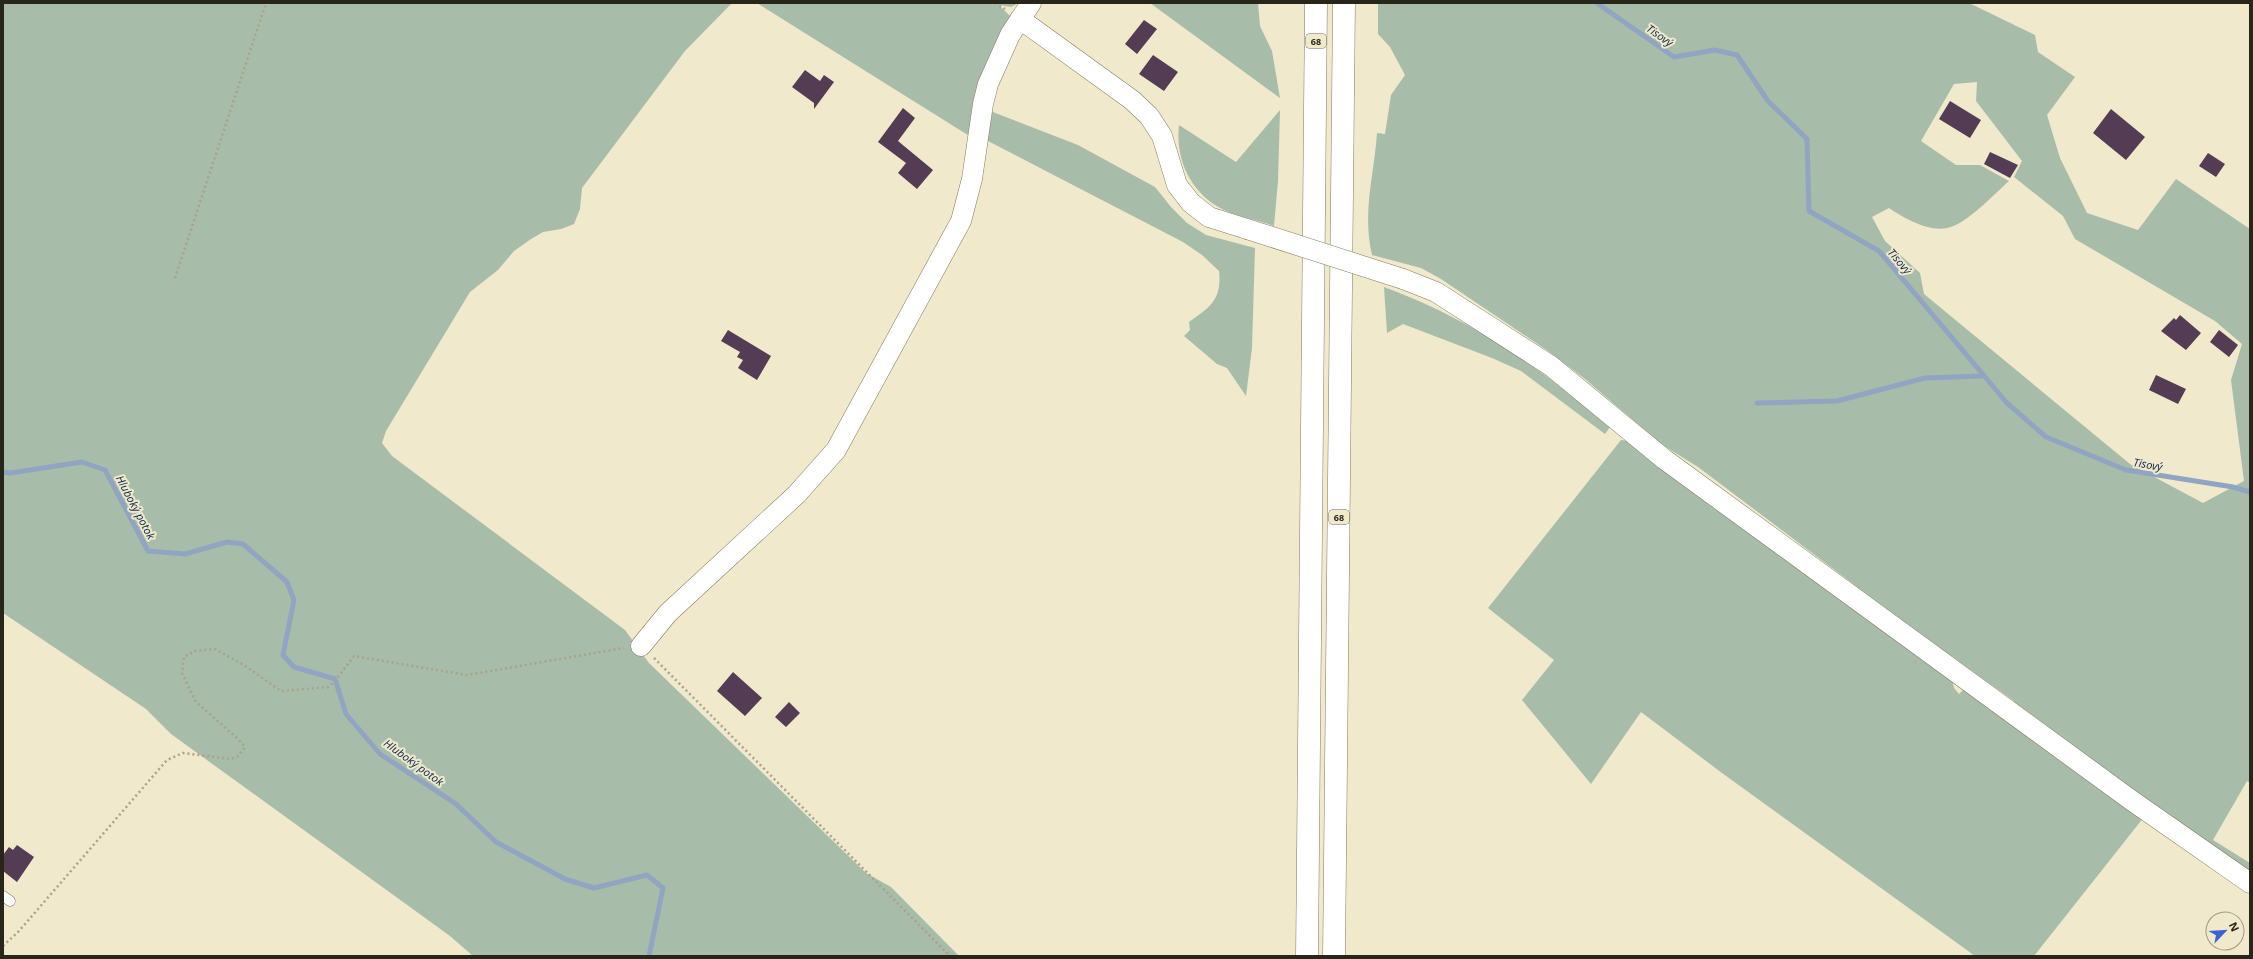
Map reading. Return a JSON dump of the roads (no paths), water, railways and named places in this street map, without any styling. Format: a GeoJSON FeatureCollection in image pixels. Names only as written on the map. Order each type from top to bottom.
{"type":"FeatureCollection","features":[{"type":"Feature","properties":{"kind":"highway","name":"68"},"geometry":{"type":"LineString","coordinates":[[1307,956],[1316,3]]}},
{"type":"Feature","properties":{"kind":"highway","name":"68"},"geometry":{"type":"LineString","coordinates":[[1334,956],[1344,3]]}},
{"type":"Feature","properties":{"kind":"street"},"geometry":{"type":"LineString","coordinates":[[1025,11],[1037,33],[1132,100],[1149,116],[1162,136],[1177,185],[1191,203],[1209,216],[1403,279],[1436,292],[1552,366],[1664,459],[2131,800],[2250,883]]}},
{"type":"Feature","properties":{"kind":"street"},"geometry":{"type":"LineString","coordinates":[[641,646],[668,613],[797,494],[836,450],[961,221],[972,179],[983,104],[988,84],[996,64],[1025,11]]}},
{"type":"Feature","properties":{"kind":"waterway","name":"Tisový"},"geometry":{"type":"LineString","coordinates":[[1597,3],[1674,57],[1715,50],[1737,55],[1768,101],[1807,139],[1809,211],[1879,251],[2007,403],[2046,437],[2126,470],[2233,487],[2250,492]]}},
{"type":"Feature","properties":{"kind":"waterway"},"geometry":{"type":"LineString","coordinates":[[1757,403],[1837,401],[1925,378],[1983,376]]}},
{"type":"Feature","properties":{"kind":"waterway","name":"Hluboký potok"},"geometry":{"type":"LineString","coordinates":[[3,472],[10,473],[82,462],[105,470],[148,551],[185,554],[227,542],[243,544],[287,582],[294,600],[283,655],[294,667],[335,679],[346,714],[380,754],[456,804],[496,842],[565,879],[594,888],[647,875],[663,888],[649,956]]}}]}
